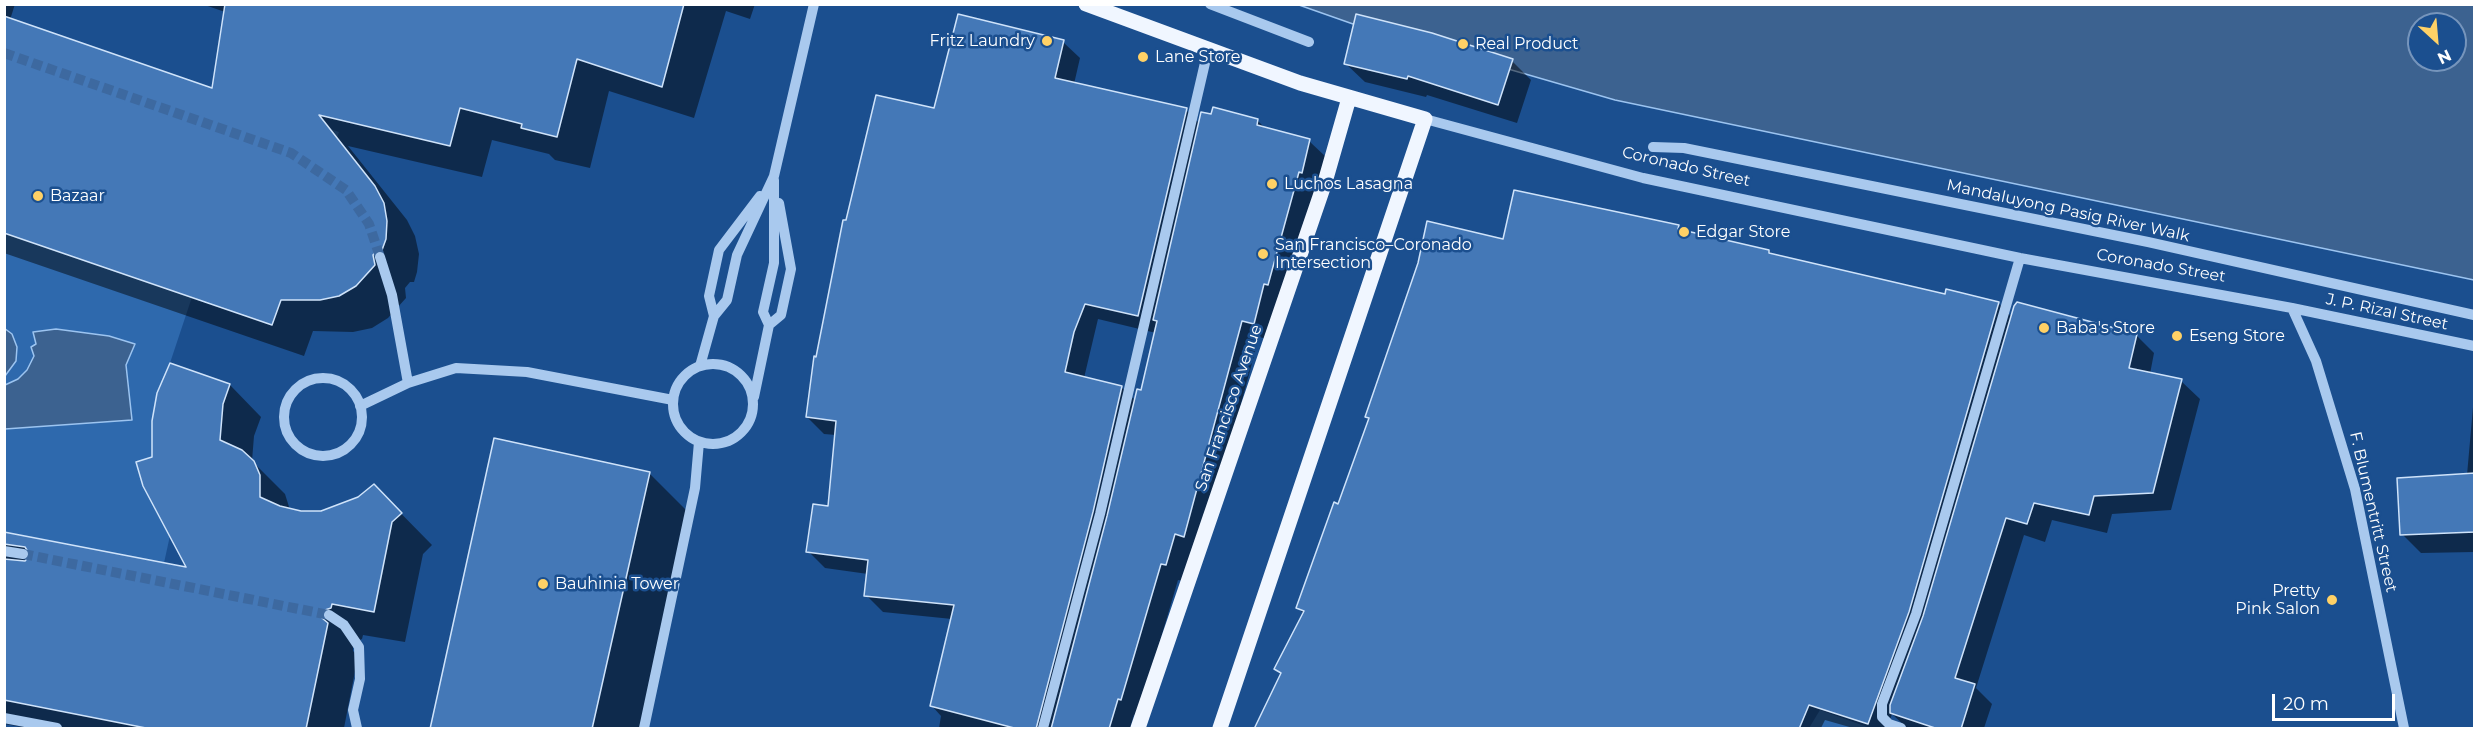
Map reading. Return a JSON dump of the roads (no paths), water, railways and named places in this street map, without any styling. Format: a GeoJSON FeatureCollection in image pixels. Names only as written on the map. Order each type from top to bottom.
{"type":"FeatureCollection","features":[{"type":"Feature","properties":{"kind":"main road","name":"Coronado Street"},"geometry":{"type":"LineString","coordinates":[[1086,4],[1208,50],[1349,98],[1425,119]]}},
{"type":"Feature","properties":{"kind":"main road","name":"San Francisco Avenue"},"geometry":{"type":"LineString","coordinates":[[1138,729],[1325,182],[1349,98]]}},
{"type":"Feature","properties":{"kind":"main road"},"geometry":{"type":"LineString","coordinates":[[1220,729],[1425,119]]}},
{"type":"Feature","properties":{"kind":"street"},"geometry":{"type":"LineString","coordinates":[[700,366],[714,316],[727,300],[737,255],[774,176],[814,4]]}},
{"type":"Feature","properties":{"kind":"street"},"geometry":{"type":"LineString","coordinates":[[1210,4],[1309,42]]}},
{"type":"Feature","properties":{"kind":"street"},"geometry":{"type":"LineString","coordinates":[[1043,729],[1100,514],[1208,50]]}},
{"type":"Feature","properties":{"kind":"street","name":"Coronado Street"},"geometry":{"type":"LineString","coordinates":[[1425,119],[1643,178],[2020,258],[2292,308]]}},
{"type":"Feature","properties":{"kind":"street","name":"Mandaluyong Pasig River Walk"},"geometry":{"type":"LineString","coordinates":[[1653,147],[1684,148],[2148,242],[2475,315]]}},
{"type":"Feature","properties":{"kind":"street"},"geometry":{"type":"LineString","coordinates":[[714,316],[709,296],[719,250],[774,176]]}},
{"type":"Feature","properties":{"kind":"street"},"geometry":{"type":"LineString","coordinates":[[753,399],[749,385],[739,373],[728,366],[714,363],[700,366],[688,373],[679,383],[673,400],[675,417],[684,432],[699,442],[717,444],[734,438],[745,428],[752,415],[753,399],[769,325],[763,312],[774,263],[774,176]]}},
{"type":"Feature","properties":{"kind":"street"},"geometry":{"type":"LineString","coordinates":[[769,325],[781,315],[791,269],[774,176]]}},
{"type":"Feature","properties":{"kind":"street"},"geometry":{"type":"LineString","coordinates":[[380,257],[392,295],[408,383]]}},
{"type":"Feature","properties":{"kind":"street"},"geometry":{"type":"LineString","coordinates":[[1901,729],[1889,724],[1882,717],[1882,704],[1916,614],[2020,258]]}},
{"type":"Feature","properties":{"kind":"street","name":"J. P. Rizal Street"},"geometry":{"type":"LineString","coordinates":[[2292,308],[2475,346]]}},
{"type":"Feature","properties":{"kind":"street","name":"F. Blumentritt Street"},"geometry":{"type":"LineString","coordinates":[[2292,308],[2316,361],[2355,489],[2404,729]]}},
{"type":"Feature","properties":{"kind":"street"},"geometry":{"type":"LineString","coordinates":[[360,406],[408,383],[456,368],[527,372],[673,400]]}},
{"type":"Feature","properties":{"kind":"street"},"geometry":{"type":"LineString","coordinates":[[316,379],[341,383],[356,397],[360,406],[361,421],[357,436],[347,448],[334,454],[318,456],[304,451],[292,442],[285,428],[286,403],[304,384],[316,379]]}},
{"type":"Feature","properties":{"kind":"street"},"geometry":{"type":"LineString","coordinates":[[644,729],[695,488],[699,442]]}},
{"type":"Feature","properties":{"kind":"street"},"geometry":{"type":"LineString","coordinates":[[4,551],[22,554]]}},
{"type":"Feature","properties":{"kind":"street"},"geometry":{"type":"LineString","coordinates":[[329,615],[344,625],[359,647],[360,679],[353,710],[357,729]]}},
{"type":"Feature","properties":{"kind":"street"},"geometry":{"type":"LineString","coordinates":[[4,718],[57,729]]}},
{"type":"Feature","properties":{"kind":"tunnel"},"geometry":{"type":"LineString","coordinates":[[4,53],[291,153],[346,190],[369,224],[380,257]]}},
{"type":"Feature","properties":{"kind":"tunnel"},"geometry":{"type":"LineString","coordinates":[[23,554],[329,615]]}},
{"type":"Feature","properties":{"kind":"place","name":"Fritz Laundry"},"geometry":{"type":"Point","coordinates":[1047,41]}},
{"type":"Feature","properties":{"kind":"place","name":"Real Product"},"geometry":{"type":"Point","coordinates":[1463,44]}},
{"type":"Feature","properties":{"kind":"place","name":"Lane Store"},"geometry":{"type":"Point","coordinates":[1143,57]}},
{"type":"Feature","properties":{"kind":"place","name":"Luchos Lasagna"},"geometry":{"type":"Point","coordinates":[1272,184]}},
{"type":"Feature","properties":{"kind":"place","name":"Bazaar"},"geometry":{"type":"Point","coordinates":[38,196]}},
{"type":"Feature","properties":{"kind":"place","name":"Edgar Store"},"geometry":{"type":"Point","coordinates":[1684,232]}},
{"type":"Feature","properties":{"kind":"place","name":"San Francisco–Coronado Intersection"},"geometry":{"type":"Point","coordinates":[1263,254]}},
{"type":"Feature","properties":{"kind":"place","name":"Baba's Store"},"geometry":{"type":"Point","coordinates":[2044,328]}},
{"type":"Feature","properties":{"kind":"place","name":"Eseng Store"},"geometry":{"type":"Point","coordinates":[2177,336]}},
{"type":"Feature","properties":{"kind":"place","name":"Bauhinia Tower"},"geometry":{"type":"Point","coordinates":[543,584]}},
{"type":"Feature","properties":{"kind":"place","name":"Pretty Pink Salon"},"geometry":{"type":"Point","coordinates":[2332,600]}}]}
